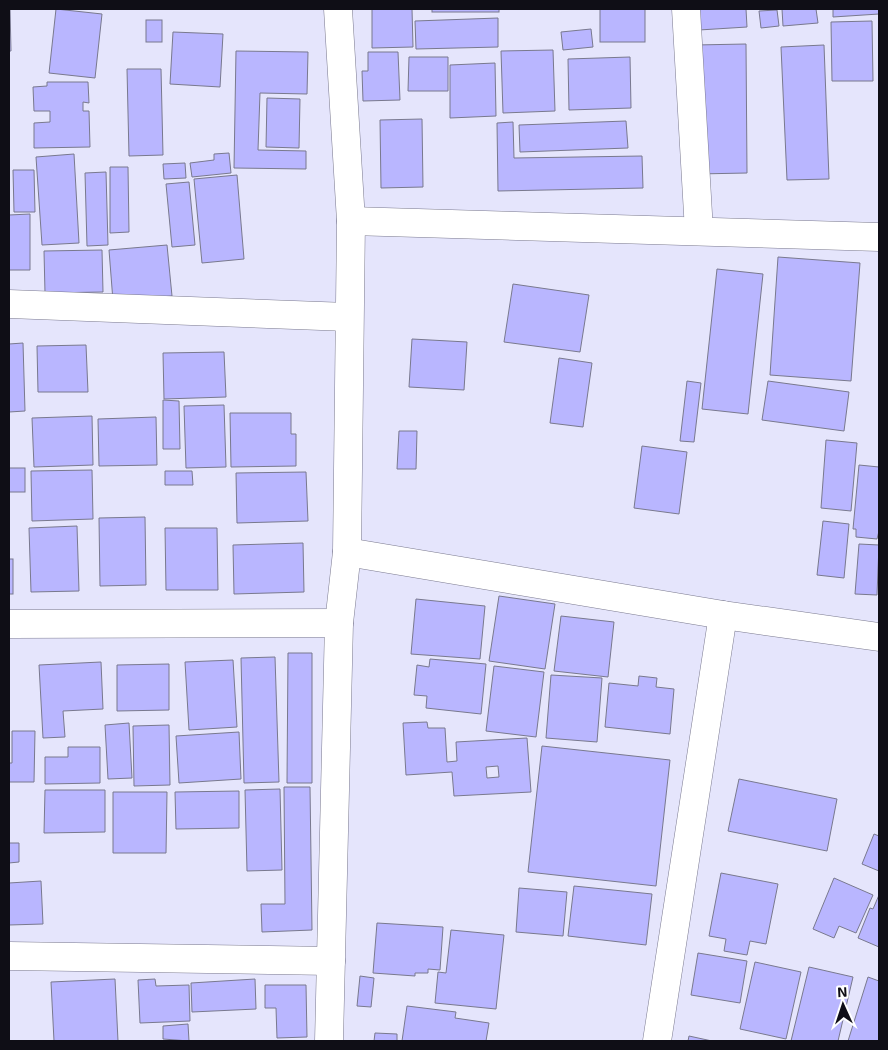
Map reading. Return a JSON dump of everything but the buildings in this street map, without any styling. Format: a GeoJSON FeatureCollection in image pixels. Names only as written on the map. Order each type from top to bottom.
{"type":"FeatureCollection","features":[{"type":"Feature","properties":{"kind":"street"},"geometry":{"type":"LineString","coordinates":[[329,1041],[339,623],[347,552],[350,221],[338,9]]}},
{"type":"Feature","properties":{"kind":"street"},"geometry":{"type":"LineString","coordinates":[[686,9],[699,231]]}},
{"type":"Feature","properties":{"kind":"street"},"geometry":{"type":"LineString","coordinates":[[350,221],[879,237]]}},
{"type":"Feature","properties":{"kind":"street"},"geometry":{"type":"LineString","coordinates":[[9,304],[348,316]]}},
{"type":"Feature","properties":{"kind":"street"},"geometry":{"type":"LineString","coordinates":[[347,552],[879,638]]}},
{"type":"Feature","properties":{"kind":"street"},"geometry":{"type":"LineString","coordinates":[[657,1041],[723,614]]}},
{"type":"Feature","properties":{"kind":"street"},"geometry":{"type":"LineString","coordinates":[[9,624],[339,623]]}},
{"type":"Feature","properties":{"kind":"street"},"geometry":{"type":"LineString","coordinates":[[9,956],[331,961]]}}]}
